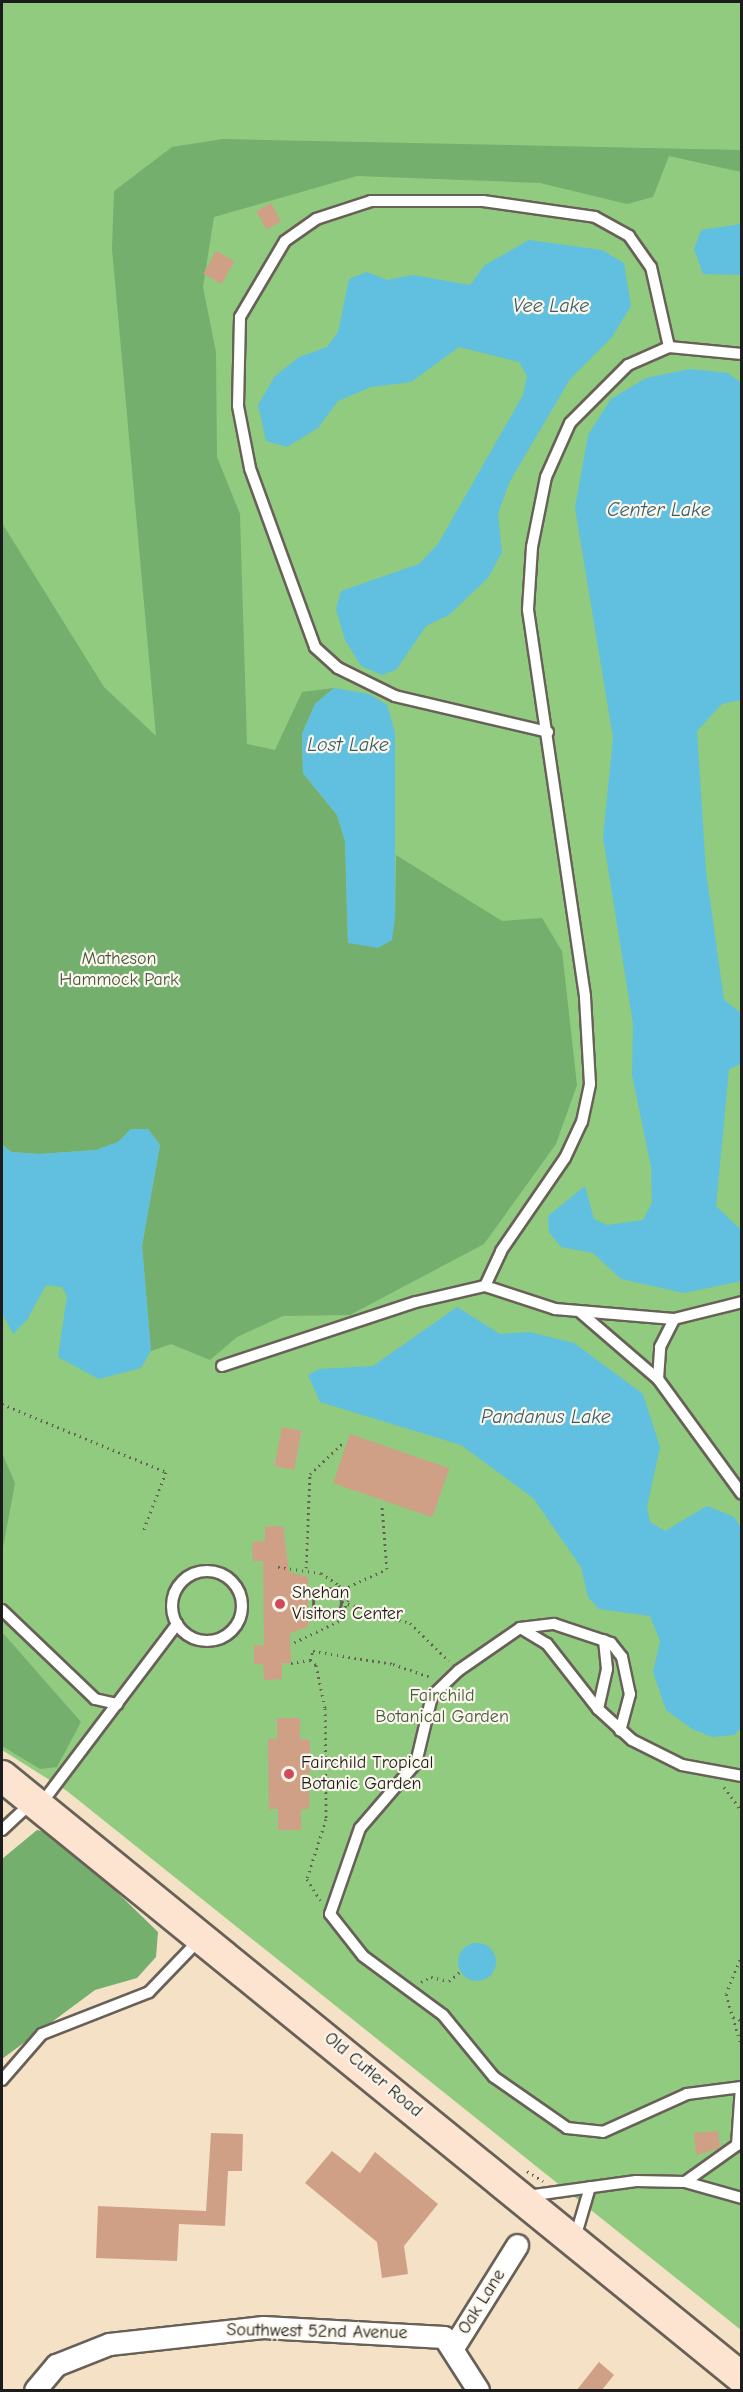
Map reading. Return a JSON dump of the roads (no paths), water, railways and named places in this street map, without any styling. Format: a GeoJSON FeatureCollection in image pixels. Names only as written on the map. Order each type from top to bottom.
{"type":"FeatureCollection","features":[{"type":"Feature","properties":{"kind":"main road","name":"Old Cutler Road"},"geometry":{"type":"LineString","coordinates":[[2,1776],[38,1802],[204,1936],[741,2378]]}},
{"type":"Feature","properties":{"kind":"street","name":"Oak Lane"},"geometry":{"type":"LineString","coordinates":[[478,2391],[454,2346],[517,2245]]}},
{"type":"Feature","properties":{"kind":"street","name":"Southwest 52nd Avenue"},"geometry":{"type":"LineString","coordinates":[[39,2384],[94,2348],[202,2330],[354,2330],[435,2335],[454,2346]]}},
{"type":"Feature","properties":{"kind":"lane"},"geometry":{"type":"LineString","coordinates":[[548,732],[395,696],[338,668],[315,647],[250,468],[237,400],[240,317],[285,241],[316,219],[371,201],[483,201],[595,217],[629,236],[651,267],[669,346]]}},
{"type":"Feature","properties":{"kind":"lane"},"geometry":{"type":"LineString","coordinates":[[485,1286],[501,1251],[565,1158],[589,1094],[587,1017],[528,601],[531,547],[550,463],[566,429],[600,388],[638,358],[669,346],[741,354]]}},
{"type":"Feature","properties":{"kind":"lane"},"geometry":{"type":"LineString","coordinates":[[222,1366],[416,1302],[485,1286],[580,1312],[674,1318],[741,1302]]}},
{"type":"Feature","properties":{"kind":"lane"},"geometry":{"type":"LineString","coordinates":[[580,1312],[658,1379],[741,1494]]}},
{"type":"Feature","properties":{"kind":"lane"},"geometry":{"type":"LineString","coordinates":[[658,1379],[660,1347],[674,1318]]}},
{"type":"Feature","properties":{"kind":"lane"},"geometry":{"type":"LineString","coordinates":[[2,1830],[38,1802],[117,1704],[177,1624],[172,1602],[189,1575],[210,1570],[233,1582],[242,1610],[226,1635],[195,1639],[177,1624]]}},
{"type":"Feature","properties":{"kind":"lane"},"geometry":{"type":"LineString","coordinates":[[2,1610],[95,1699],[117,1704]]}},
{"type":"Feature","properties":{"kind":"lane"},"geometry":{"type":"LineString","coordinates":[[620,1731],[630,1694],[622,1657],[604,1640],[554,1624],[520,1628],[458,1671],[430,1701],[416,1763],[360,1828],[330,1910],[345,1939],[444,2015],[507,2088],[573,2131],[603,2132],[687,2094],[741,2087],[737,2145],[685,2182]]}},
{"type":"Feature","properties":{"kind":"lane"},"geometry":{"type":"LineString","coordinates":[[520,1628],[547,1644],[598,1709],[620,1731],[669,1760],[741,1776]]}},
{"type":"Feature","properties":{"kind":"lane"},"geometry":{"type":"LineString","coordinates":[[598,1709],[607,1668],[604,1640]]}},
{"type":"Feature","properties":{"kind":"lane"},"geometry":{"type":"LineString","coordinates":[[2,2080],[42,2034],[149,1992],[204,1936]]}},
{"type":"Feature","properties":{"kind":"lane"},"geometry":{"type":"LineString","coordinates":[[521,2198],[590,2187],[685,2182],[741,2198]]}},
{"type":"Feature","properties":{"kind":"lane"},"geometry":{"type":"LineString","coordinates":[[575,2241],[590,2187]]}},
{"type":"Feature","properties":{"kind":"water"},"geometry":{"type":"Polygon","coordinates":[[[741,224],[741,275],[703,274],[694,249],[701,230],[741,224]]]}},
{"type":"Feature","properties":{"kind":"water","name":"Vee Lake"},"geometry":{"type":"Polygon","coordinates":[[[529,240],[602,250],[624,263],[631,306],[612,337],[570,379],[509,483],[498,514],[502,552],[488,578],[449,615],[426,626],[396,670],[382,675],[361,666],[345,640],[336,609],[341,591],[419,564],[438,544],[523,395],[527,376],[519,362],[459,347],[411,382],[371,387],[338,401],[318,428],[287,447],[266,441],[258,405],[275,376],[299,357],[327,347],[338,332],[349,279],[367,272],[387,280],[413,275],[470,285],[485,265],[529,240]]]}},
{"type":"Feature","properties":{"kind":"water","name":"Center Lake"},"geometry":{"type":"Polygon","coordinates":[[[690,369],[728,373],[741,383],[741,700],[722,704],[697,731],[706,871],[724,1000],[741,1013],[741,1064],[729,1069],[716,1206],[741,1230],[742,1281],[684,1293],[621,1279],[593,1253],[561,1247],[549,1232],[548,1216],[585,1186],[594,1219],[607,1225],[643,1220],[652,1203],[651,1167],[632,1075],[633,1024],[603,837],[613,738],[575,508],[588,435],[611,399],[646,378],[690,369]]]}},
{"type":"Feature","properties":{"kind":"water","name":"Lost Lake"},"geometry":{"type":"Polygon","coordinates":[[[334,688],[369,694],[387,705],[395,732],[395,919],[392,940],[378,948],[348,943],[345,841],[337,815],[303,773],[302,734],[315,704],[334,688]]]}},
{"type":"Feature","properties":{"kind":"water"},"geometry":{"type":"Polygon","coordinates":[[[131,1129],[148,1129],[160,1145],[142,1246],[151,1351],[141,1368],[99,1379],[58,1357],[67,1296],[62,1287],[46,1285],[27,1320],[13,1334],[2,1313],[2,1144],[11,1152],[39,1154],[96,1150],[118,1142],[131,1129]]]}},
{"type":"Feature","properties":{"kind":"water","name":"Pandanus Lake"},"geometry":{"type":"Polygon","coordinates":[[[457,1307],[500,1334],[529,1332],[574,1343],[643,1394],[660,1447],[647,1507],[650,1522],[665,1531],[707,1506],[734,1517],[742,1529],[742,1727],[734,1735],[712,1737],[692,1729],[666,1710],[653,1672],[660,1641],[650,1616],[599,1609],[588,1597],[581,1567],[533,1498],[461,1445],[320,1402],[308,1375],[319,1369],[373,1366],[457,1307]]]}},
{"type":"Feature","properties":{"kind":"water"},"geometry":{"type":"Polygon","coordinates":[[[477,1943],[491,1948],[496,1962],[491,1976],[477,1981],[463,1976],[458,1962],[463,1948],[477,1943]]]}},
{"type":"Feature","properties":{"kind":"place","name":"Shehan Visitors Center"},"geometry":{"type":"Point","coordinates":[280,1604]}},
{"type":"Feature","properties":{"kind":"place","name":"Fairchild Tropical Botanic Garden"},"geometry":{"type":"Point","coordinates":[289,1774]}},
{"type":"Feature","properties":{"kind":"park label","name":"Matheson Hammock Park"},"geometry":{"type":"Point","coordinates":[119,970]}},
{"type":"Feature","properties":{"kind":"park label","name":"Fairchild Botanical Garden"},"geometry":{"type":"Point","coordinates":[442,1707]}}]}
